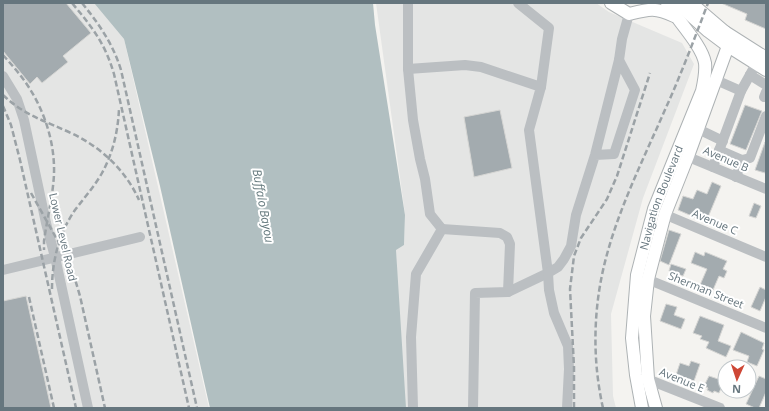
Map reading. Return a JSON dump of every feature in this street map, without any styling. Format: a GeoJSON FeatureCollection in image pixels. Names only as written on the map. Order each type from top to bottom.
{"type":"FeatureCollection","features":[{"type":"Feature","properties":{"kind":"main road"},"geometry":{"type":"LineString","coordinates":[[611,3],[630,9],[661,10],[674,16]]}},
{"type":"Feature","properties":{"kind":"main road","name":"Navigation Boulevard"},"geometry":{"type":"LineString","coordinates":[[642,408],[636,375],[632,338],[642,277],[659,212],[683,154],[705,77],[705,63],[700,50],[674,16],[667,3]]}},
{"type":"Feature","properties":{"kind":"main road"},"geometry":{"type":"LineString","coordinates":[[677,3],[708,31],[728,46],[763,64]]}},
{"type":"Feature","properties":{"kind":"main road"},"geometry":{"type":"LineString","coordinates":[[695,5],[763,64]]}},
{"type":"Feature","properties":{"kind":"main road"},"geometry":{"type":"LineString","coordinates":[[725,32],[728,46]]}},
{"type":"Feature","properties":{"kind":"main road","name":"Navigation Boulevard"},"geometry":{"type":"LineString","coordinates":[[683,154],[698,130],[728,46]]}},
{"type":"Feature","properties":{"kind":"main road","name":"Navigation Boulevard"},"geometry":{"type":"LineString","coordinates":[[642,277],[648,378],[656,408]]}},
{"type":"Feature","properties":{"kind":"street"},"geometry":{"type":"LineString","coordinates":[[408,3],[408,69],[414,120],[430,214],[442,229],[500,233],[507,237],[510,244],[508,292]]}},
{"type":"Feature","properties":{"kind":"street"},"geometry":{"type":"LineString","coordinates":[[518,3],[550,28],[541,87],[529,130],[549,290],[554,313],[568,346],[569,369],[567,408]]}},
{"type":"Feature","properties":{"kind":"street"},"geometry":{"type":"LineString","coordinates":[[473,408],[475,294],[508,292],[548,273],[558,267],[564,259],[571,246],[576,215],[595,155],[630,9]]}},
{"type":"Feature","properties":{"kind":"street"},"geometry":{"type":"LineString","coordinates":[[595,155],[614,154],[635,90],[619,60]]}},
{"type":"Feature","properties":{"kind":"street"},"geometry":{"type":"LineString","coordinates":[[713,167],[741,91],[750,75],[763,64]]}},
{"type":"Feature","properties":{"kind":"street"},"geometry":{"type":"LineString","coordinates":[[408,69],[465,65],[481,67],[541,87]]}},
{"type":"Feature","properties":{"kind":"street"},"geometry":{"type":"LineString","coordinates":[[750,75],[766,85]]}},
{"type":"Feature","properties":{"kind":"street","name":"Lower Level Road"},"geometry":{"type":"LineString","coordinates":[[3,76],[11,88],[21,109],[46,223],[56,257],[88,408]]}},
{"type":"Feature","properties":{"kind":"street"},"geometry":{"type":"LineString","coordinates":[[716,80],[741,91]]}},
{"type":"Feature","properties":{"kind":"street"},"geometry":{"type":"LineString","coordinates":[[766,92],[764,97],[766,97]]}},
{"type":"Feature","properties":{"kind":"street"},"geometry":{"type":"LineString","coordinates":[[698,130],[742,160],[750,158],[766,116]]}},
{"type":"Feature","properties":{"kind":"street","name":"Avenue B"},"geometry":{"type":"LineString","coordinates":[[683,154],[766,189]]}},
{"type":"Feature","properties":{"kind":"street"},"geometry":{"type":"LineString","coordinates":[[736,177],[742,160]]}},
{"type":"Feature","properties":{"kind":"street","name":"Avenue C"},"geometry":{"type":"LineString","coordinates":[[659,212],[766,257]]}},
{"type":"Feature","properties":{"kind":"street"},"geometry":{"type":"LineString","coordinates":[[413,408],[411,337],[416,274],[442,229]]}},
{"type":"Feature","properties":{"kind":"street"},"geometry":{"type":"LineString","coordinates":[[3,270],[140,237]]}},
{"type":"Feature","properties":{"kind":"street","name":"Sherman Street"},"geometry":{"type":"LineString","coordinates":[[642,277],[766,328]]}},
{"type":"Feature","properties":{"kind":"street","name":"Avenue E"},"geometry":{"type":"LineString","coordinates":[[636,375],[648,378],[720,408]]}},
{"type":"Feature","properties":{"kind":"shaded area"},"geometry":{"type":"Polygon","coordinates":[[[3,3],[94,3],[124,39],[209,408],[3,408],[3,3]]]}},
{"type":"Feature","properties":{"kind":"shaded area"},"geometry":{"type":"Polygon","coordinates":[[[376,3],[596,3],[609,12],[682,43],[694,64],[643,198],[611,314],[613,396],[616,408],[404,408],[397,312],[396,248],[404,245],[405,214],[376,3]]]}},
{"type":"Feature","properties":{"kind":"water","name":"Buffalo Bayou"},"geometry":{"type":"Polygon","coordinates":[[[94,3],[373,3],[375,25],[405,215],[404,245],[396,250],[406,408],[210,408],[160,186],[124,39],[94,3]]]}},
{"type":"Feature","properties":{"kind":"building"},"geometry":{"type":"Polygon","coordinates":[[[3,3],[66,3],[91,33],[63,56],[68,62],[42,83],[37,77],[30,84],[3,51],[3,3]]]}},
{"type":"Feature","properties":{"kind":"building"},"geometry":{"type":"Polygon","coordinates":[[[721,3],[766,3],[766,29],[745,20],[747,14],[721,3]]]}},
{"type":"Feature","properties":{"kind":"building"},"geometry":{"type":"Polygon","coordinates":[[[745,105],[762,111],[746,150],[730,144],[745,105]]]}},
{"type":"Feature","properties":{"kind":"building"},"geometry":{"type":"Polygon","coordinates":[[[500,110],[512,168],[474,177],[464,117],[500,110]]]}},
{"type":"Feature","properties":{"kind":"building"},"geometry":{"type":"Polygon","coordinates":[[[765,142],[766,169],[765,173],[755,170],[765,142]]]}},
{"type":"Feature","properties":{"kind":"building"},"geometry":{"type":"Polygon","coordinates":[[[712,182],[721,186],[706,222],[678,210],[683,196],[693,199],[697,190],[707,194],[712,182]]]}},
{"type":"Feature","properties":{"kind":"building"},"geometry":{"type":"Polygon","coordinates":[[[754,203],[761,206],[756,218],[749,216],[754,203]]]}},
{"type":"Feature","properties":{"kind":"building"},"geometry":{"type":"Polygon","coordinates":[[[669,230],[681,234],[669,265],[660,261],[669,230]]]}},
{"type":"Feature","properties":{"kind":"building"},"geometry":{"type":"Polygon","coordinates":[[[695,252],[704,256],[705,252],[727,261],[723,269],[727,271],[724,278],[719,276],[713,290],[700,285],[707,269],[691,263],[695,252]]]}},
{"type":"Feature","properties":{"kind":"building"},"geometry":{"type":"Polygon","coordinates":[[[671,264],[686,269],[683,276],[669,271],[671,264]]]}},
{"type":"Feature","properties":{"kind":"building"},"geometry":{"type":"Polygon","coordinates":[[[760,287],[766,290],[766,297],[760,311],[751,307],[760,287]]]}},
{"type":"Feature","properties":{"kind":"building"},"geometry":{"type":"Polygon","coordinates":[[[26,296],[51,408],[3,408],[3,301],[26,296]]]}},
{"type":"Feature","properties":{"kind":"building"},"geometry":{"type":"Polygon","coordinates":[[[666,304],[677,307],[674,315],[685,319],[681,329],[660,321],[666,304]]]}},
{"type":"Feature","properties":{"kind":"building"},"geometry":{"type":"Polygon","coordinates":[[[700,316],[724,325],[718,341],[731,346],[726,357],[706,348],[709,342],[700,339],[702,336],[693,333],[700,316]]]}},
{"type":"Feature","properties":{"kind":"building"},"geometry":{"type":"Polygon","coordinates":[[[741,332],[764,343],[762,349],[764,350],[757,366],[757,359],[748,359],[749,356],[733,350],[741,332]]]}},
{"type":"Feature","properties":{"kind":"building"},"geometry":{"type":"Polygon","coordinates":[[[691,361],[700,364],[694,381],[676,375],[680,363],[689,366],[691,361]]]}},
{"type":"Feature","properties":{"kind":"building"},"geometry":{"type":"Polygon","coordinates":[[[709,376],[717,379],[717,392],[714,391],[713,393],[707,390],[708,388],[704,386],[709,376]]]}},
{"type":"Feature","properties":{"kind":"building"},"geometry":{"type":"Polygon","coordinates":[[[759,376],[766,379],[766,392],[759,408],[755,408],[746,404],[748,399],[757,399],[757,380],[759,376]]]}},
{"type":"Feature","properties":{"kind":"railway"},"geometry":{"type":"LineString","coordinates":[[72,3],[86,20],[102,44],[114,74],[189,408]]}},
{"type":"Feature","properties":{"kind":"railway"},"geometry":{"type":"LineString","coordinates":[[82,3],[105,35],[121,70],[197,408]]}},
{"type":"Feature","properties":{"kind":"railway"},"geometry":{"type":"LineString","coordinates":[[603,408],[597,371],[596,314],[598,295],[606,258],[611,239],[625,202],[676,85],[708,3]]}},
{"type":"Feature","properties":{"kind":"railway"},"geometry":{"type":"LineString","coordinates":[[3,55],[21,76],[38,104],[47,126],[53,150],[54,174],[44,250]]}},
{"type":"Feature","properties":{"kind":"railway"},"geometry":{"type":"LineString","coordinates":[[574,408],[574,367],[570,289],[574,256],[581,238],[607,199],[617,176],[650,73]]}},
{"type":"Feature","properties":{"kind":"railway"},"geometry":{"type":"LineString","coordinates":[[3,95],[19,108],[36,118],[73,134],[94,146],[120,170],[134,189],[139,200]]}},
{"type":"Feature","properties":{"kind":"railway"},"geometry":{"type":"LineString","coordinates":[[3,106],[11,125],[20,160],[76,408]]}},
{"type":"Feature","properties":{"kind":"railway"},"geometry":{"type":"LineString","coordinates":[[52,289],[53,268],[61,238],[69,219],[96,183],[106,165],[114,142],[119,109]]}},
{"type":"Feature","properties":{"kind":"railway"},"geometry":{"type":"LineString","coordinates":[[31,193],[59,243],[74,276],[80,296],[105,408]]}},
{"type":"Feature","properties":{"kind":"railway"},"geometry":{"type":"LineString","coordinates":[[29,297],[54,408]]}}]}
